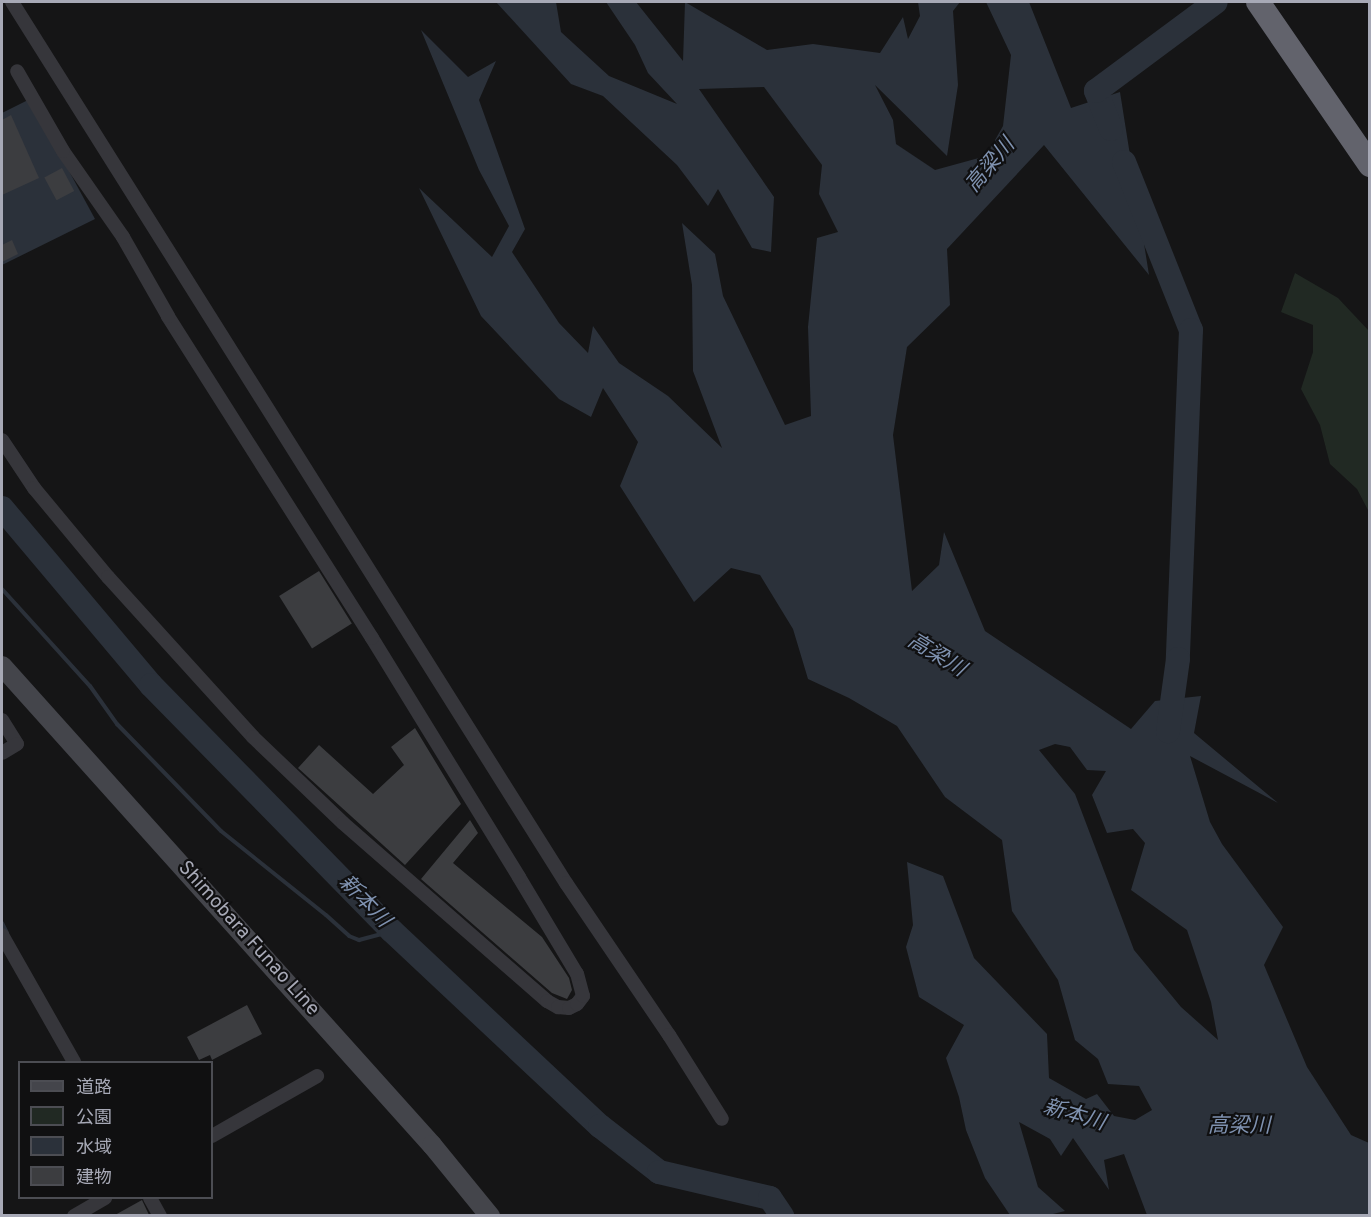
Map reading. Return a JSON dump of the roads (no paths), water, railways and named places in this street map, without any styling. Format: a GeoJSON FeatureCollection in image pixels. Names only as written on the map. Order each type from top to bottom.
{"type":"FeatureCollection","features":[{"type":"Feature","properties":{"kind":"highway"},"geometry":{"type":"LineString","coordinates":[[1258,2],[1370,165]]}},
{"type":"Feature","properties":{"kind":"main road","name":"Shimobara Funao Line"},"geometry":{"type":"LineString","coordinates":[[2,666],[432,1145],[490,1215]]}},
{"type":"Feature","properties":{"kind":"street"},"geometry":{"type":"LineString","coordinates":[[12,2],[566,883],[669,1035],[722,1119]]}},
{"type":"Feature","properties":{"kind":"street"},"geometry":{"type":"LineString","coordinates":[[2,440],[34,488],[108,577],[253,736],[343,823],[547,1001],[558,1007],[569,1008],[577,1004],[583,996],[577,974],[519,877],[372,638],[168,316],[123,237],[63,151],[17,71]]}},
{"type":"Feature","properties":{"kind":"street"},"geometry":{"type":"LineString","coordinates":[[2,720],[17,744],[2,753]]}},
{"type":"Feature","properties":{"kind":"street"},"geometry":{"type":"LineString","coordinates":[[2,935],[73,1061]]}},
{"type":"Feature","properties":{"kind":"street"},"geometry":{"type":"LineString","coordinates":[[213,1135],[317,1076]]}},
{"type":"Feature","properties":{"kind":"street"},"geometry":{"type":"LineString","coordinates":[[74,1215],[102,1199]]}},
{"type":"Feature","properties":{"kind":"street"},"geometry":{"type":"LineString","coordinates":[[151,1199],[160,1215]]}},
{"type":"Feature","properties":{"kind":"water","name":"高梁川"},"geometry":{"type":"Polygon","coordinates":[[[496,2],[556,2],[561,32],[609,76],[677,104],[648,73],[635,45],[606,2],[636,2],[683,61],[685,2],[767,50],[813,44],[880,53],[903,17],[908,39],[920,16],[918,2],[960,2],[953,11],[958,85],[947,156],[875,85],[893,120],[896,144],[935,170],[986,156],[1003,126],[1011,55],[986,2],[1029,2],[1071,108],[1120,92],[1149,275],[1044,145],[947,249],[950,305],[907,347],[893,435],[912,591],[939,565],[944,532],[985,631],[1131,729],[1155,701],[1201,696],[1194,733],[1278,803],[1190,756],[1210,822],[1222,844],[1283,927],[1264,965],[1307,1067],[1351,1135],[1369,1143],[1369,1215],[1147,1215],[1124,1154],[1104,1160],[1109,1190],[1073,1138],[1061,1156],[1050,1139],[1019,1122],[1038,1187],[1065,1211],[1049,1215],[1010,1215],[985,1178],[966,1130],[959,1097],[946,1058],[964,1025],[919,997],[906,947],[913,925],[907,862],[943,876],[974,958],[1047,1034],[1049,1078],[1086,1099],[1097,1094],[1114,1116],[1135,1120],[1152,1110],[1139,1086],[1108,1084],[1098,1059],[1075,1040],[1058,980],[1012,911],[1002,840],[945,797],[897,726],[849,698],[808,679],[793,629],[760,575],[731,568],[694,602],[620,486],[638,442],[603,388],[591,417],[559,399],[481,316],[419,188],[492,257],[509,226],[479,170],[421,30],[468,77],[496,61],[479,100],[525,229],[512,252],[559,323],[588,353],[593,326],[619,363],[668,396],[722,448],[693,371],[692,285],[682,223],[715,254],[723,296],[785,425],[811,416],[808,327],[817,238],[838,232],[819,194],[822,165],[764,87],[699,89],[774,197],[771,252],[752,248],[718,189],[708,206],[677,165],[603,96],[571,84],[496,2]],[[1055,744],[1039,750],[1075,794],[1134,950],[1181,1007],[1218,1040],[1211,1002],[1187,930],[1131,890],[1145,843],[1133,829],[1107,833],[1092,795],[1106,771],[1087,770],[1070,747],[1055,744]]]}},
{"type":"Feature","properties":{"kind":"water"},"geometry":{"type":"Polygon","coordinates":[[[30,99],[95,219],[2,265],[2,113],[30,99]]]}},
{"type":"Feature","properties":{"kind":"waterway"},"geometry":{"type":"LineString","coordinates":[[1111,129],[1096,91],[1216,2]]}},
{"type":"Feature","properties":{"kind":"waterway"},"geometry":{"type":"LineString","coordinates":[[1124,162],[1191,330],[1178,659],[1168,731]]}},
{"type":"Feature","properties":{"kind":"waterway","name":"新本川"},"geometry":{"type":"LineString","coordinates":[[2,508],[151,685],[392,931],[600,1126],[659,1172],[770,1198],[782,1216]]}},
{"type":"Feature","properties":{"kind":"waterway"},"geometry":{"type":"LineString","coordinates":[[2,589],[90,686],[117,724],[221,831],[349,936],[359,940],[392,931]]}},
{"type":"Feature","properties":{"kind":"waterway"},"geometry":{"type":"LineString","coordinates":[[2,923],[7,933]]}}]}
